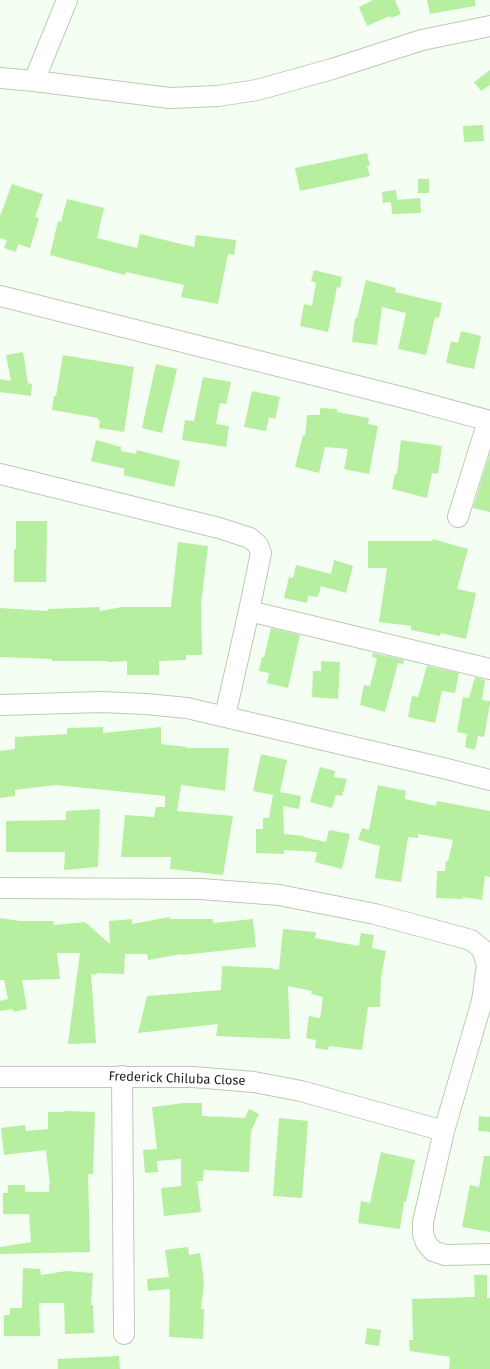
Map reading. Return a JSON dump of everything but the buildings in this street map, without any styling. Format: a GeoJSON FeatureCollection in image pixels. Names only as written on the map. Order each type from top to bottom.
{"type":"FeatureCollection","features":[{"type":"Feature","properties":{"kind":"street"},"geometry":{"type":"LineString","coordinates":[[34,81],[67,0]]}},
{"type":"Feature","properties":{"kind":"street"},"geometry":{"type":"LineString","coordinates":[[0,78],[170,98],[218,96],[256,90],[332,69],[422,40],[490,26]]}},
{"type":"Feature","properties":{"kind":"street"},"geometry":{"type":"LineString","coordinates":[[0,296],[401,397],[489,421],[458,517]]}},
{"type":"Feature","properties":{"kind":"street"},"geometry":{"type":"LineString","coordinates":[[0,474],[219,528],[250,538],[258,545],[261,553],[224,716]]}},
{"type":"Feature","properties":{"kind":"street"},"geometry":{"type":"LineString","coordinates":[[249,611],[490,669]]}},
{"type":"Feature","properties":{"kind":"street"},"geometry":{"type":"LineString","coordinates":[[0,705],[102,702],[187,708],[490,780]]}},
{"type":"Feature","properties":{"kind":"street"},"geometry":{"type":"LineString","coordinates":[[0,888],[201,889],[278,895],[375,914],[471,940],[482,949],[487,965],[482,1000],[444,1131],[423,1222],[423,1234],[426,1243],[433,1251],[445,1255],[490,1254]]}},
{"type":"Feature","properties":{"kind":"street"},"geometry":{"type":"LineString","coordinates":[[122,1076],[124,1334]]}},
{"type":"Feature","properties":{"kind":"street","name":"Frederick Chiluba Close"},"geometry":{"type":"LineString","coordinates":[[0,1077],[193,1077],[254,1082],[301,1091],[444,1131]]}}]}
